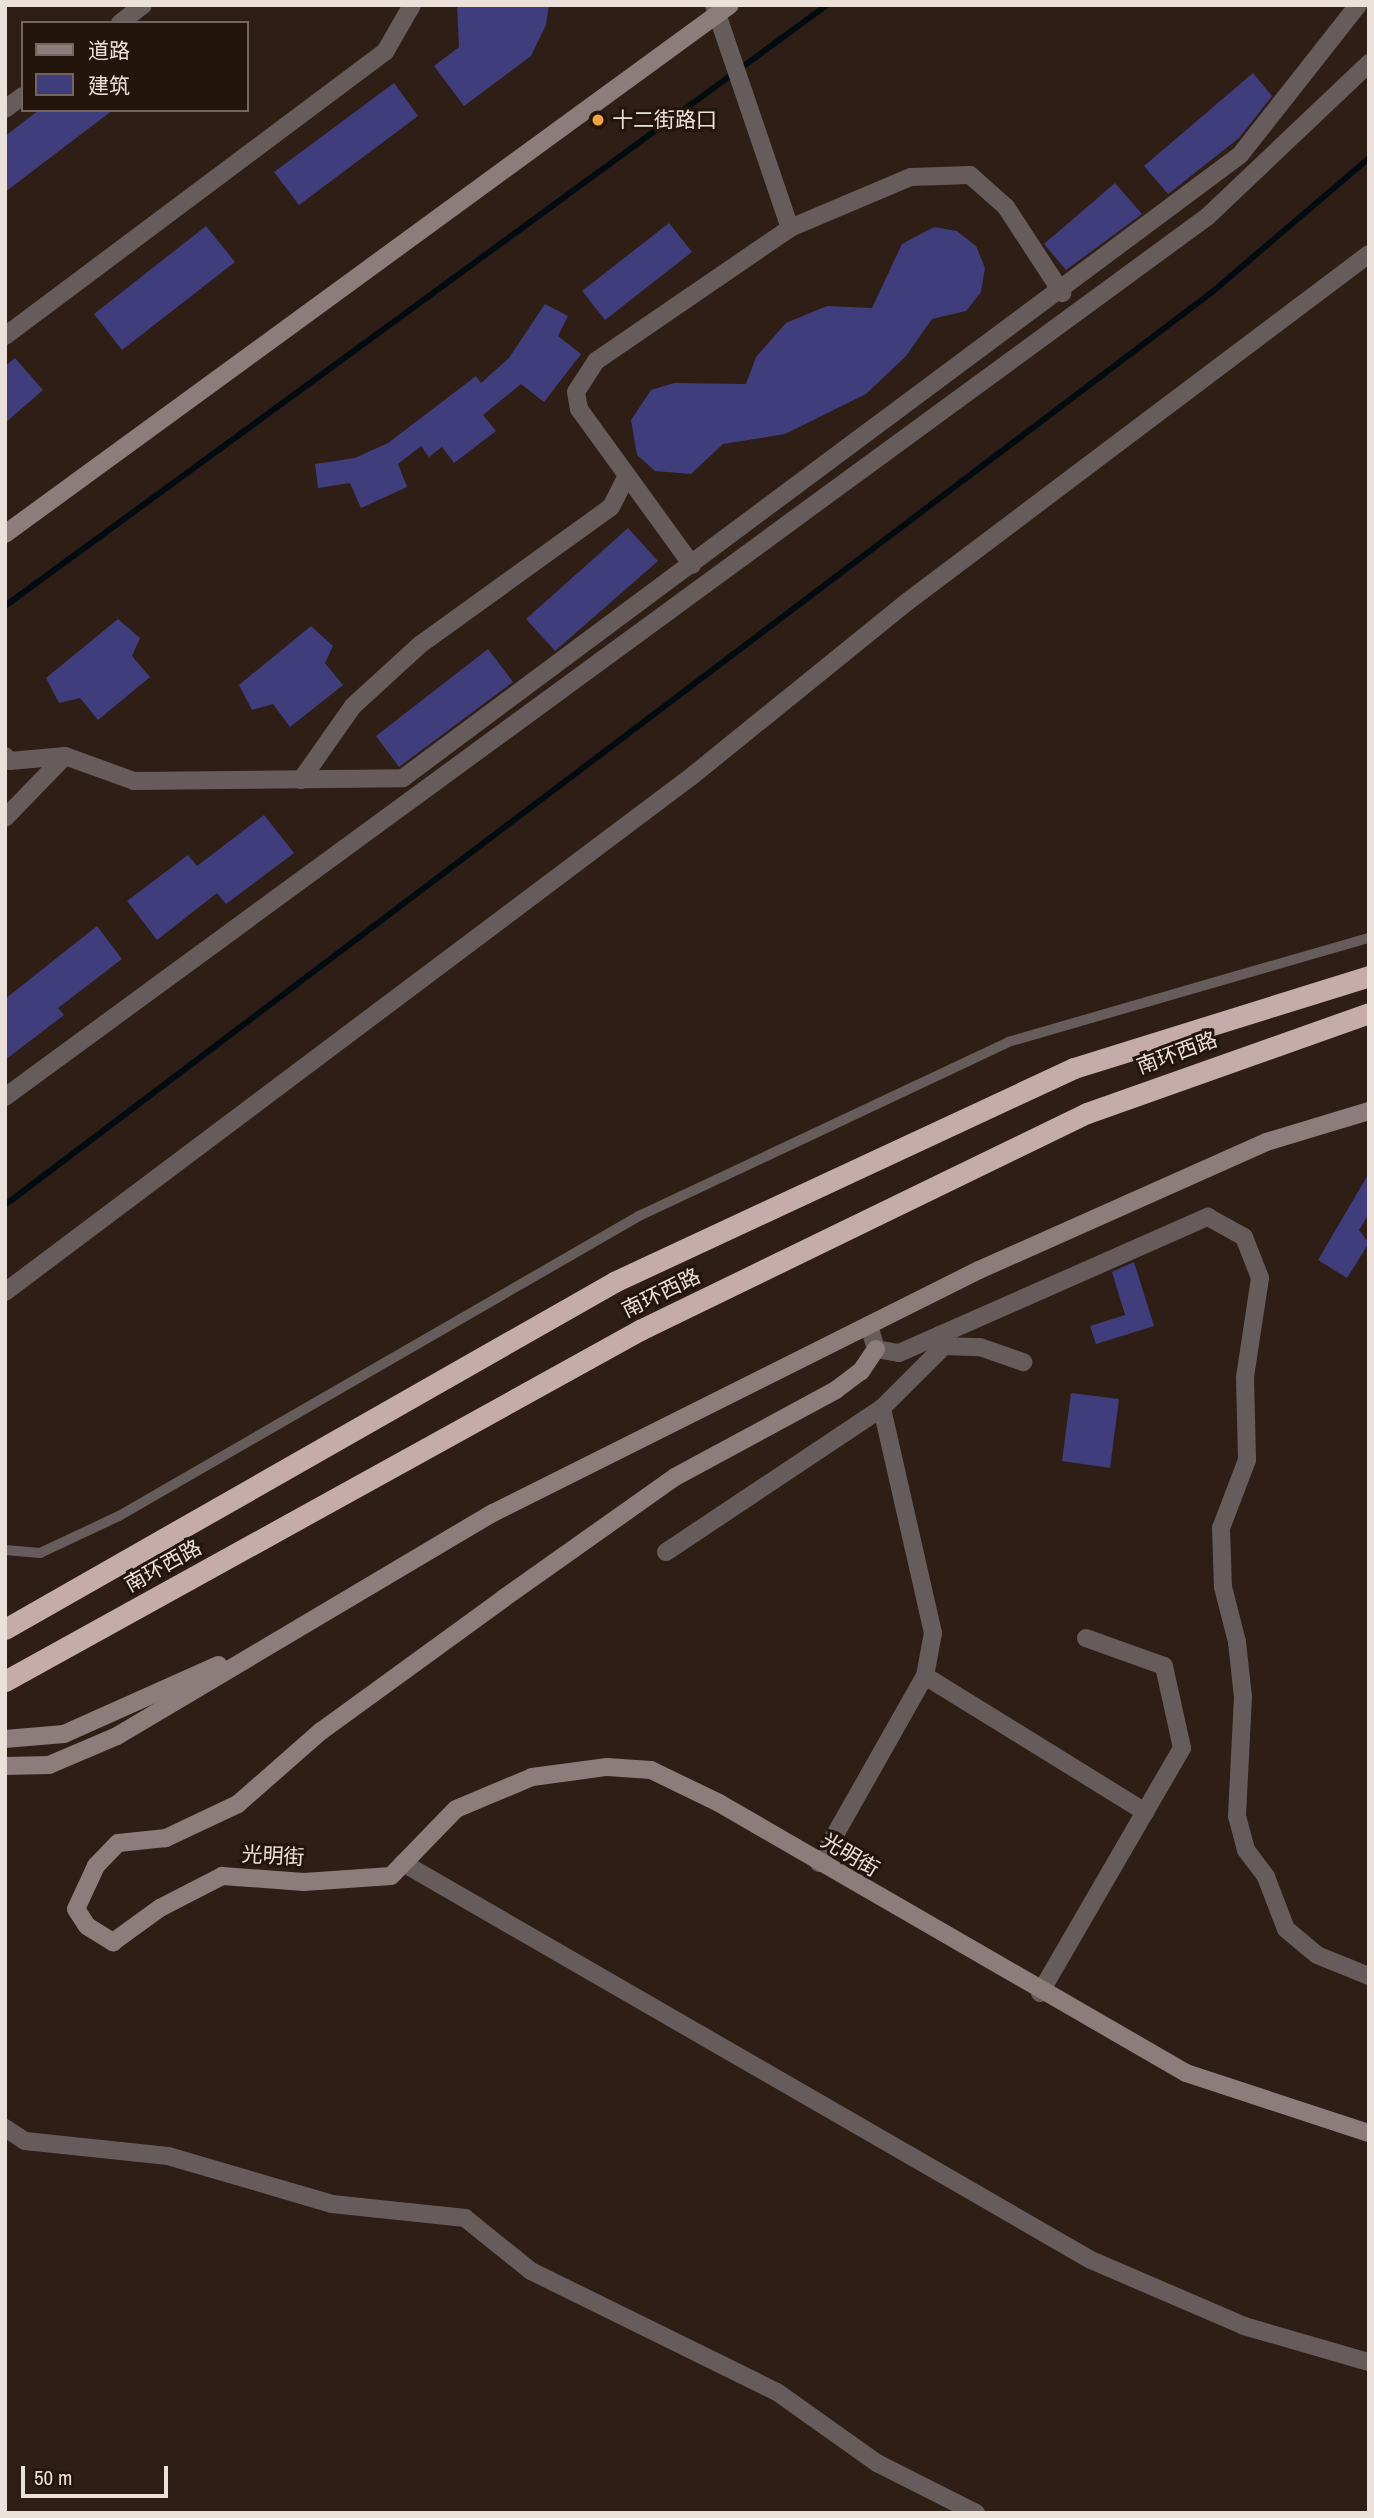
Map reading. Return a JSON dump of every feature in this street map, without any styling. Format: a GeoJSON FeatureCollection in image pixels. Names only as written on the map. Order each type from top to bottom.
{"type":"FeatureCollection","features":[{"type":"Feature","properties":{"kind":"highway","name":"南环西路"},"geometry":{"type":"LineString","coordinates":[[5,1629],[614,1282],[1074,1068],[1369,976]]}},
{"type":"Feature","properties":{"kind":"highway","name":"南环西路"},"geometry":{"type":"LineString","coordinates":[[5,1681],[640,1330],[1087,1113],[1369,1013]]}},
{"type":"Feature","properties":{"kind":"street"},"geometry":{"type":"LineString","coordinates":[[123,21],[143,5]]}},
{"type":"Feature","properties":{"kind":"street"},"geometry":{"type":"LineString","coordinates":[[5,336],[385,52],[412,5]]}},
{"type":"Feature","properties":{"kind":"street"},"geometry":{"type":"LineString","coordinates":[[5,756],[10,761],[65,755],[134,781],[403,778],[1062,293],[1240,155],[1358,5]]}},
{"type":"Feature","properties":{"kind":"street"},"geometry":{"type":"LineString","coordinates":[[5,534],[720,9],[724,36],[747,113],[790,228]]}},
{"type":"Feature","properties":{"kind":"street"},"geometry":{"type":"LineString","coordinates":[[5,1097],[1207,217],[1369,63]]}},
{"type":"Feature","properties":{"kind":"street"},"geometry":{"type":"LineString","coordinates":[[5,109],[21,97]]}},
{"type":"Feature","properties":{"kind":"street"},"geometry":{"type":"LineString","coordinates":[[692,565],[626,478],[579,409],[576,392],[582,376],[596,360],[790,228],[911,177],[970,175],[1006,207],[1062,293]]}},
{"type":"Feature","properties":{"kind":"street"},"geometry":{"type":"LineString","coordinates":[[5,1292],[692,776],[907,602],[1369,254]]}},
{"type":"Feature","properties":{"kind":"street"},"geometry":{"type":"LineString","coordinates":[[301,780],[353,706],[421,644],[611,507],[626,478]]}},
{"type":"Feature","properties":{"kind":"street"},"geometry":{"type":"LineString","coordinates":[[5,818],[65,755]]}},
{"type":"Feature","properties":{"kind":"street"},"geometry":{"type":"LineString","coordinates":[[5,1766],[49,1765],[117,1736],[326,1615],[493,1513],[979,1270],[1266,1142],[1369,1111]]}},
{"type":"Feature","properties":{"kind":"street"},"geometry":{"type":"LineString","coordinates":[[869,1325],[876,1349],[899,1353],[942,1341],[1209,1217],[1236,1229],[1251,1246],[1260,1278],[1245,1377],[1247,1460],[1222,1528],[1223,1587],[1237,1642],[1243,1698],[1237,1816],[1246,1850],[1266,1877],[1286,1929],[1317,1955],[1369,1976]]}},
{"type":"Feature","properties":{"kind":"street"},"geometry":{"type":"LineString","coordinates":[[942,1341],[980,1347],[1023,1362]]}},
{"type":"Feature","properties":{"kind":"street"},"geometry":{"type":"LineString","coordinates":[[666,1552],[882,1408],[942,1341]]}},
{"type":"Feature","properties":{"kind":"street","name":"光明街"},"geometry":{"type":"LineString","coordinates":[[876,1349],[861,1371],[835,1390],[675,1477],[515,1591],[321,1731],[238,1804],[166,1838],[118,1843],[96,1866],[76,1909],[87,1926],[113,1942],[160,1908],[222,1875],[304,1882],[391,1876],[456,1809],[531,1777],[607,1767],[651,1770],[819,1863],[1040,1993],[1186,2073],[1368,2129]]}},
{"type":"Feature","properties":{"kind":"street"},"geometry":{"type":"LineString","coordinates":[[819,1863],[925,1676],[933,1633],[882,1408]]}},
{"type":"Feature","properties":{"kind":"street"},"geometry":{"type":"LineString","coordinates":[[5,1739],[47,1737],[85,1726],[326,1615]]}},
{"type":"Feature","properties":{"kind":"street"},"geometry":{"type":"LineString","coordinates":[[1040,1993],[1182,1748],[1164,1666],[1086,1638]]}},
{"type":"Feature","properties":{"kind":"street"},"geometry":{"type":"LineString","coordinates":[[925,1676],[1145,1812]]}},
{"type":"Feature","properties":{"kind":"street"},"geometry":{"type":"LineString","coordinates":[[403,1863],[780,2086],[1090,2260],[1244,2326],[1369,2362]]}},
{"type":"Feature","properties":{"kind":"street"},"geometry":{"type":"LineString","coordinates":[[5,2128],[25,2141],[168,2155],[332,2204],[466,2218],[531,2271],[778,2392],[877,2463],[976,2513]]}},
{"type":"Feature","properties":{"kind":"lane"},"geometry":{"type":"LineString","coordinates":[[5,1550],[40,1553],[119,1516],[258,1432],[383,1369],[446,1324],[639,1216],[1007,1042],[1369,938]]}},
{"type":"Feature","properties":{"kind":"building"},"geometry":{"type":"Polygon","coordinates":[[[457,5],[549,5],[546,25],[531,56],[464,106],[434,66],[459,47],[457,5]]]}},
{"type":"Feature","properties":{"kind":"building"},"geometry":{"type":"Polygon","coordinates":[[[1253,73],[1272,96],[1239,138],[1168,194],[1144,166],[1253,73]]]}},
{"type":"Feature","properties":{"kind":"building"},"geometry":{"type":"Polygon","coordinates":[[[394,83],[418,116],[299,205],[274,172],[394,83]]]}},
{"type":"Feature","properties":{"kind":"building"},"geometry":{"type":"Polygon","coordinates":[[[36,112],[110,112],[5,192],[5,136],[36,112]]]}},
{"type":"Feature","properties":{"kind":"building"},"geometry":{"type":"Polygon","coordinates":[[[1115,183],[1142,214],[1066,270],[1044,244],[1115,183]]]}},
{"type":"Feature","properties":{"kind":"building"},"geometry":{"type":"Polygon","coordinates":[[[669,223],[692,252],[605,320],[582,291],[669,223]]]}},
{"type":"Feature","properties":{"kind":"building"},"geometry":{"type":"Polygon","coordinates":[[[206,226],[235,262],[122,350],[94,314],[206,226]]]}},
{"type":"Feature","properties":{"kind":"building"},"geometry":{"type":"Polygon","coordinates":[[[934,227],[957,231],[976,246],[985,268],[981,292],[966,311],[932,319],[906,356],[866,394],[785,434],[723,444],[691,474],[655,471],[637,455],[631,420],[651,390],[674,383],[746,384],[756,357],[786,323],[827,306],[872,308],[902,244],[934,227]]]}},
{"type":"Feature","properties":{"kind":"building"},"geometry":{"type":"Polygon","coordinates":[[[545,304],[568,316],[558,336],[581,354],[544,402],[521,384],[483,415],[496,431],[454,463],[442,447],[429,457],[421,446],[398,464],[407,487],[361,508],[350,483],[318,488],[315,464],[355,458],[388,443],[476,376],[481,383],[509,358],[545,304]]]}},
{"type":"Feature","properties":{"kind":"building"},"geometry":{"type":"Polygon","coordinates":[[[15,358],[43,390],[5,423],[5,366],[15,358]]]}},
{"type":"Feature","properties":{"kind":"building"},"geometry":{"type":"Polygon","coordinates":[[[628,528],[658,561],[555,651],[526,619],[628,528]]]}},
{"type":"Feature","properties":{"kind":"building"},"geometry":{"type":"Polygon","coordinates":[[[118,619],[140,638],[132,656],[150,677],[98,720],[80,698],[59,703],[46,678],[118,619]]]}},
{"type":"Feature","properties":{"kind":"building"},"geometry":{"type":"Polygon","coordinates":[[[311,626],[333,646],[325,663],[343,685],[290,727],[273,704],[252,710],[239,685],[311,626]]]}},
{"type":"Feature","properties":{"kind":"building"},"geometry":{"type":"Polygon","coordinates":[[[488,649],[513,682],[399,767],[376,736],[488,649]]]}},
{"type":"Feature","properties":{"kind":"building"},"geometry":{"type":"Polygon","coordinates":[[[264,815],[294,853],[226,904],[217,893],[157,940],[127,901],[188,855],[197,866],[264,815]]]}},
{"type":"Feature","properties":{"kind":"building"},"geometry":{"type":"Polygon","coordinates":[[[97,926],[122,959],[58,1008],[64,1015],[5,1060],[5,999],[97,926]]]}},
{"type":"Feature","properties":{"kind":"building"},"geometry":{"type":"Polygon","coordinates":[[[1369,1173],[1369,1214],[1359,1230],[1369,1243],[1347,1278],[1318,1260],[1369,1173]]]}},
{"type":"Feature","properties":{"kind":"building"},"geometry":{"type":"Polygon","coordinates":[[[1134,1262],[1154,1326],[1096,1344],[1090,1326],[1125,1315],[1112,1272],[1134,1262]]]}},
{"type":"Feature","properties":{"kind":"building"},"geometry":{"type":"Polygon","coordinates":[[[1071,1393],[1119,1399],[1110,1468],[1062,1461],[1071,1393]]]}},
{"type":"Feature","properties":{"kind":"waterway"},"geometry":{"type":"LineString","coordinates":[[5,606],[827,5]]}},
{"type":"Feature","properties":{"kind":"waterway"},"geometry":{"type":"LineString","coordinates":[[5,1205],[1211,293],[1369,158]]}},
{"type":"Feature","properties":{"kind":"place","name":"十二街路口"},"geometry":{"type":"Point","coordinates":[598,120]}}]}
